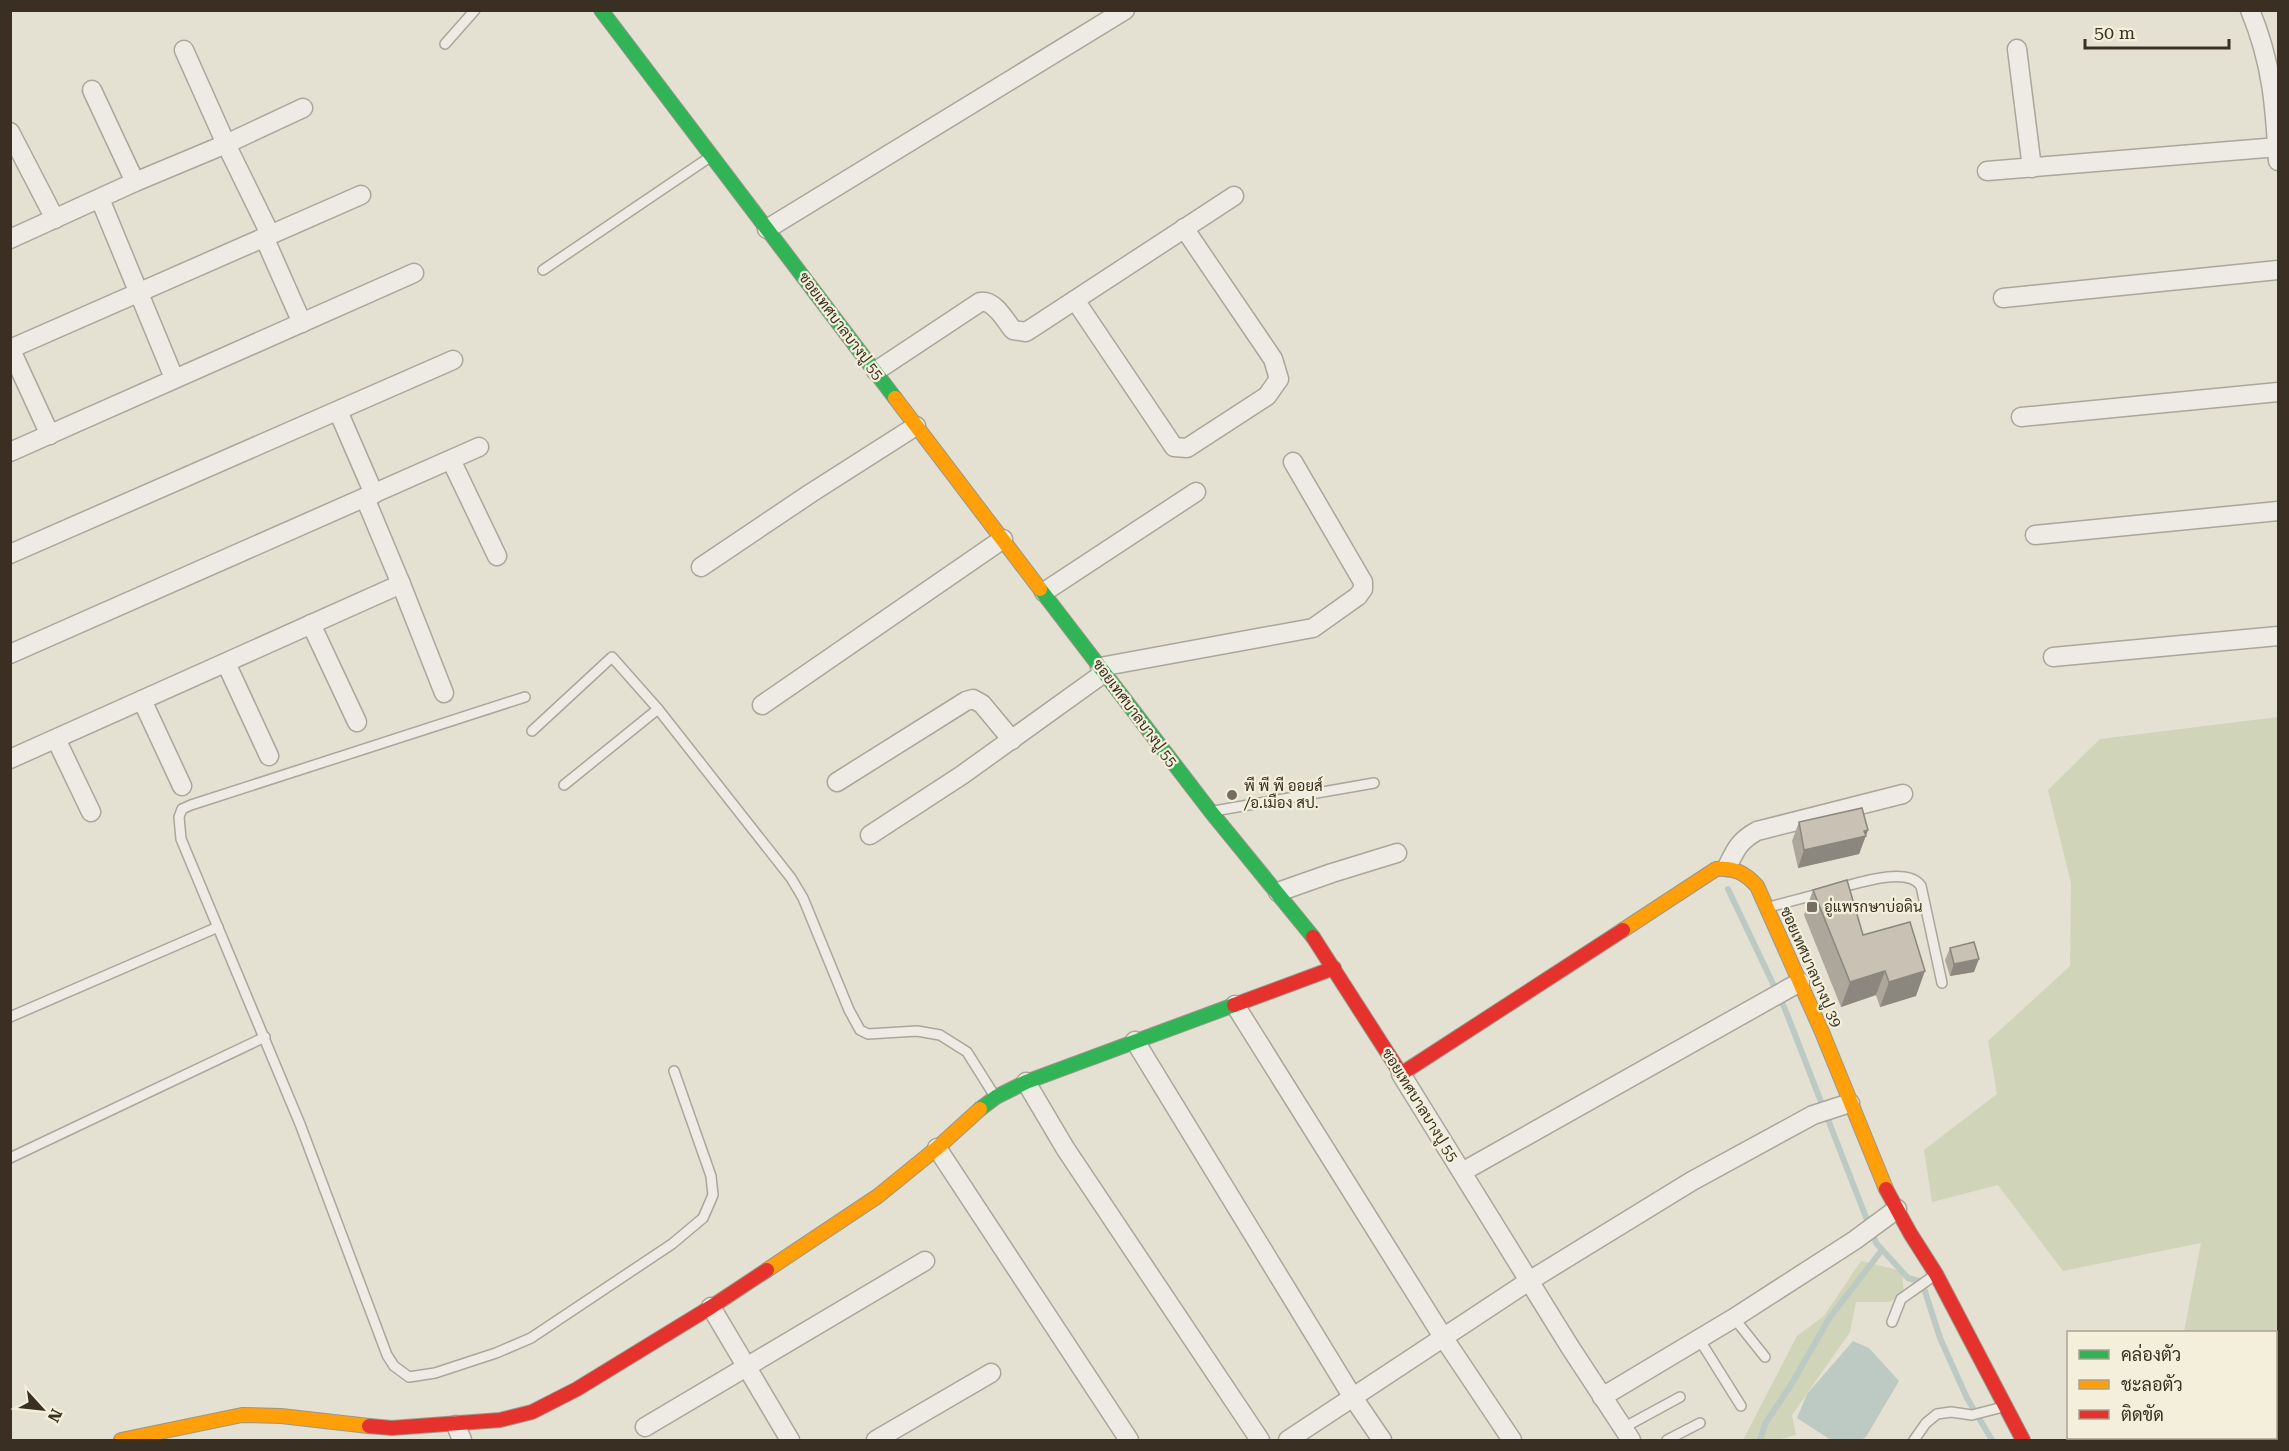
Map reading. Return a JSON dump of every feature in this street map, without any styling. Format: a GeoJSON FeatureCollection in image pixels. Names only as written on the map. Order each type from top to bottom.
{"type":"FeatureCollection","features":[{"type":"Feature","properties":{"kind":"street","name":"ซอยเทศบาลบางปู 55"},"geometry":{"type":"LineString","coordinates":[[601,10],[1102,670],[1313,937],[1627,1434]]}},
{"type":"Feature","properties":{"kind":"street"},"geometry":{"type":"LineString","coordinates":[[767,229],[1125,10]]}},
{"type":"Feature","properties":{"kind":"street"},"geometry":{"type":"LineString","coordinates":[[1987,171],[2278,154],[2272,84],[2273,54],[2263,40],[2250,10]]}},
{"type":"Feature","properties":{"kind":"street"},"geometry":{"type":"LineString","coordinates":[[2017,49],[2032,168]]}},
{"type":"Feature","properties":{"kind":"street"},"geometry":{"type":"LineString","coordinates":[[184,50],[267,236],[302,322]]}},
{"type":"Feature","properties":{"kind":"street"},"geometry":{"type":"LineString","coordinates":[[92,90],[135,182]]}},
{"type":"Feature","properties":{"kind":"street"},"geometry":{"type":"LineString","coordinates":[[10,239],[303,108]]}},
{"type":"Feature","properties":{"kind":"street"},"geometry":{"type":"LineString","coordinates":[[10,132],[55,219]]}},
{"type":"Feature","properties":{"kind":"street"},"geometry":{"type":"LineString","coordinates":[[50,435],[11,348],[361,195]]}},
{"type":"Feature","properties":{"kind":"street"},"geometry":{"type":"LineString","coordinates":[[876,371],[980,302],[992,303],[1013,330],[1026,332],[1234,196]]}},
{"type":"Feature","properties":{"kind":"street"},"geometry":{"type":"LineString","coordinates":[[100,199],[174,378]]}},
{"type":"Feature","properties":{"kind":"street"},"geometry":{"type":"LineString","coordinates":[[1075,300],[1174,447],[1187,448],[1257,403],[1267,396],[1279,379],[1273,359],[1185,228]]}},
{"type":"Feature","properties":{"kind":"street"},"geometry":{"type":"LineString","coordinates":[[2002,298],[2278,270]]}},
{"type":"Feature","properties":{"kind":"street"},"geometry":{"type":"LineString","coordinates":[[10,452],[414,273]]}},
{"type":"Feature","properties":{"kind":"street"},"geometry":{"type":"LineString","coordinates":[[10,554],[453,360]]}},
{"type":"Feature","properties":{"kind":"street"},"geometry":{"type":"LineString","coordinates":[[2021,417],[2278,392]]}},
{"type":"Feature","properties":{"kind":"street"},"geometry":{"type":"LineString","coordinates":[[338,411],[401,584],[444,693]]}},
{"type":"Feature","properties":{"kind":"street"},"geometry":{"type":"LineString","coordinates":[[701,567],[810,493],[916,426]]}},
{"type":"Feature","properties":{"kind":"street"},"geometry":{"type":"LineString","coordinates":[[10,654],[479,447]]}},
{"type":"Feature","properties":{"kind":"street"},"geometry":{"type":"LineString","coordinates":[[451,460],[497,555]]}},
{"type":"Feature","properties":{"kind":"street"},"geometry":{"type":"LineString","coordinates":[[870,835],[1012,740],[1102,670],[1313,628],[1358,596],[1363,589],[1363,582],[1293,462]]}},
{"type":"Feature","properties":{"kind":"street"},"geometry":{"type":"LineString","coordinates":[[1044,592],[1196,492]]}},
{"type":"Feature","properties":{"kind":"street"},"geometry":{"type":"LineString","coordinates":[[2035,536],[2278,511]]}},
{"type":"Feature","properties":{"kind":"street"},"geometry":{"type":"LineString","coordinates":[[762,705],[1004,539]]}},
{"type":"Feature","properties":{"kind":"street"},"geometry":{"type":"LineString","coordinates":[[10,759],[401,584]]}},
{"type":"Feature","properties":{"kind":"street"},"geometry":{"type":"LineString","coordinates":[[311,624],[357,722]]}},
{"type":"Feature","properties":{"kind":"street"},"geometry":{"type":"LineString","coordinates":[[2053,657],[2278,636]]}},
{"type":"Feature","properties":{"kind":"street"},"geometry":{"type":"LineString","coordinates":[[226,663],[269,756]]}},
{"type":"Feature","properties":{"kind":"street"},"geometry":{"type":"LineString","coordinates":[[837,782],[966,701],[973,699],[982,704],[1012,740]]}},
{"type":"Feature","properties":{"kind":"street"},"geometry":{"type":"LineString","coordinates":[[142,700],[182,786]]}},
{"type":"Feature","properties":{"kind":"street"},"geometry":{"type":"LineString","coordinates":[[56,739],[91,812]]}},
{"type":"Feature","properties":{"kind":"street"},"geometry":{"type":"LineString","coordinates":[[1401,1074],[1707,874],[1727,867],[1744,838],[1757,831],[1903,794]]}},
{"type":"Feature","properties":{"kind":"street"},"geometry":{"type":"LineString","coordinates":[[1278,892],[1397,853]]}},
{"type":"Feature","properties":{"kind":"street","name":"ซอยเทศบาลบางปู 39"},"geometry":{"type":"LineString","coordinates":[[1727,867],[1737,869],[1757,886],[1767,908],[1785,990],[1842,1105],[1932,1276],[2023,1440]]}},
{"type":"Feature","properties":{"kind":"street"},"geometry":{"type":"LineString","coordinates":[[121,1440],[242,1415],[281,1416],[336,1424],[449,1433],[532,1412],[577,1389],[711,1307],[878,1196],[996,1097],[1026,1082],[1334,968]]}},
{"type":"Feature","properties":{"kind":"street"},"geometry":{"type":"LineString","coordinates":[[1462,1172],[1785,990]]}},
{"type":"Feature","properties":{"kind":"street"},"geometry":{"type":"LineString","coordinates":[[1235,1005],[1443,1337],[1512,1440]]}},
{"type":"Feature","properties":{"kind":"street"},"geometry":{"type":"LineString","coordinates":[[1135,1041],[1352,1396],[1382,1440]]}},
{"type":"Feature","properties":{"kind":"street"},"geometry":{"type":"LineString","coordinates":[[1026,1082],[1065,1148],[1260,1440]]}},
{"type":"Feature","properties":{"kind":"street"},"geometry":{"type":"LineString","coordinates":[[1288,1440],[1529,1281],[1692,1181],[1813,1115],[1842,1105]]}},
{"type":"Feature","properties":{"kind":"street"},"geometry":{"type":"LineString","coordinates":[[937,1148],[1129,1440]]}},
{"type":"Feature","properties":{"kind":"street"},"geometry":{"type":"LineString","coordinates":[[1602,1397],[1734,1318],[1855,1240],[1897,1209]]}},
{"type":"Feature","properties":{"kind":"street"},"geometry":{"type":"LineString","coordinates":[[645,1427],[925,1261]]}},
{"type":"Feature","properties":{"kind":"street"},"geometry":{"type":"LineString","coordinates":[[711,1307],[790,1440]]}},
{"type":"Feature","properties":{"kind":"street"},"geometry":{"type":"LineString","coordinates":[[876,1440],[991,1373]]}},
{"type":"Feature","properties":{"kind":"lane"},"geometry":{"type":"LineString","coordinates":[[445,44],[475,10]]}},
{"type":"Feature","properties":{"kind":"lane"},"geometry":{"type":"LineString","coordinates":[[543,270],[712,155]]}},
{"type":"Feature","properties":{"kind":"lane"},"geometry":{"type":"LineString","coordinates":[[532,731],[612,657],[658,709],[791,878],[803,898],[849,1010],[860,1030],[868,1034],[881,1035],[917,1031],[940,1035],[967,1052],[996,1097]]}},
{"type":"Feature","properties":{"kind":"lane"},"geometry":{"type":"LineString","coordinates":[[525,697],[182,809],[179,817],[181,839],[300,1124],[393,1366],[409,1377],[445,1370],[496,1353],[531,1338],[672,1244],[703,1218],[712,1195],[711,1176],[674,1071]]}},
{"type":"Feature","properties":{"kind":"lane"},"geometry":{"type":"LineString","coordinates":[[564,785],[658,709]]}},
{"type":"Feature","properties":{"kind":"lane"},"geometry":{"type":"LineString","coordinates":[[1212,812],[1374,783]]}},
{"type":"Feature","properties":{"kind":"lane"},"geometry":{"type":"LineString","coordinates":[[1767,908],[1873,879],[1898,877],[1913,879],[1921,886],[1942,983]]}},
{"type":"Feature","properties":{"kind":"lane"},"geometry":{"type":"LineString","coordinates":[[10,1017],[218,927]]}},
{"type":"Feature","properties":{"kind":"lane"},"geometry":{"type":"LineString","coordinates":[[10,1158],[265,1037]]}},
{"type":"Feature","properties":{"kind":"lane"},"geometry":{"type":"LineString","coordinates":[[1892,1322],[1900,1299],[1932,1276]]}},
{"type":"Feature","properties":{"kind":"lane"},"geometry":{"type":"LineString","coordinates":[[1734,1318],[1765,1357]]}},
{"type":"Feature","properties":{"kind":"lane"},"geometry":{"type":"LineString","coordinates":[[1699,1339],[1741,1406]]}},
{"type":"Feature","properties":{"kind":"lane"},"geometry":{"type":"LineString","coordinates":[[1627,1434],[1680,1397]]}},
{"type":"Feature","properties":{"kind":"lane"},"geometry":{"type":"LineString","coordinates":[[1914,1440],[1926,1423],[1937,1414],[1951,1412],[1972,1415],[2005,1406]]}},
{"type":"Feature","properties":{"kind":"lane"},"geometry":{"type":"LineString","coordinates":[[1667,1440],[1700,1423]]}},
{"type":"Feature","properties":{"kind":"green space"},"geometry":{"type":"Polygon","coordinates":[[[2278,717],[2278,1438],[2277,1331],[2184,1331],[2201,1243],[2063,1271],[1998,1185],[1932,1202],[1924,1150],[1997,1094],[1988,1041],[2070,966],[2071,883],[2048,790],[2100,739],[2278,717]]]}},
{"type":"Feature","properties":{"kind":"green space"},"geometry":{"type":"Polygon","coordinates":[[[1861,1261],[1902,1271],[1904,1295],[1889,1302],[1856,1302],[1850,1332],[1792,1415],[1796,1435],[1777,1440],[1743,1440],[1797,1336],[1824,1316],[1861,1261]]]}},
{"type":"Feature","properties":{"kind":"green space"},"geometry":{"type":"Polygon","coordinates":[[[2123,1439],[2268,1439],[2257,1440],[2123,1439]]]}},
{"type":"Feature","properties":{"kind":"shaded area"},"geometry":{"type":"Polygon","coordinates":[[[1853,1341],[1869,1348],[1899,1381],[1866,1437],[1861,1440],[1831,1440],[1797,1418],[1807,1394],[1853,1341]]]}},
{"type":"Feature","properties":{"kind":"building"},"geometry":{"type":"Polygon","coordinates":[[[1862,808],[1868,830],[1864,831],[1866,836],[1804,850],[1799,822],[1862,808]]]}},
{"type":"Feature","properties":{"kind":"building"},"geometry":{"type":"Polygon","coordinates":[[[1847,880],[1863,935],[1910,922],[1925,971],[1889,982],[1885,971],[1850,982],[1813,890],[1847,880]]]}},
{"type":"Feature","properties":{"kind":"building"},"geometry":{"type":"Polygon","coordinates":[[[1974,942],[1979,959],[1954,964],[1950,948],[1974,942]]]}},
{"type":"Feature","properties":{"kind":"waterway"},"geometry":{"type":"LineString","coordinates":[[1728,889],[1785,1009],[1876,1243],[1908,1278],[1922,1282],[1940,1338],[1967,1398],[1992,1440]]}},
{"type":"Feature","properties":{"kind":"waterway"},"geometry":{"type":"LineString","coordinates":[[1760,1440],[1765,1424],[1791,1385],[1830,1317],[1882,1250]]}},
{"type":"Feature","properties":{"kind":"traffic: fast"},"geometry":{"type":"LineString","coordinates":[[601,10],[895,398]]}},
{"type":"Feature","properties":{"kind":"traffic: fast"},"geometry":{"type":"LineString","coordinates":[[1040,589],[1211,812],[1313,937]]}},
{"type":"Feature","properties":{"kind":"traffic: fast"},"geometry":{"type":"LineString","coordinates":[[980,1109],[996,1097],[1026,1082],[1234,1005]]}},
{"type":"Feature","properties":{"kind":"traffic: slow"},"geometry":{"type":"LineString","coordinates":[[895,398],[1040,589]]}},
{"type":"Feature","properties":{"kind":"traffic: slow"},"geometry":{"type":"LineString","coordinates":[[1623,930],[1716,869],[1734,870],[1753,881],[1822,1032],[1886,1189]]}},
{"type":"Feature","properties":{"kind":"traffic: slow"},"geometry":{"type":"LineString","coordinates":[[767,1270],[878,1196],[980,1109]]}},
{"type":"Feature","properties":{"kind":"traffic: slow"},"geometry":{"type":"LineString","coordinates":[[121,1440],[242,1415],[281,1416],[369,1426]]}},
{"type":"Feature","properties":{"kind":"traffic: jam"},"geometry":{"type":"LineString","coordinates":[[1313,937],[1401,1074],[1623,930]]}},
{"type":"Feature","properties":{"kind":"traffic: jam"},"geometry":{"type":"LineString","coordinates":[[1234,1005],[1334,968]]}},
{"type":"Feature","properties":{"kind":"traffic: jam"},"geometry":{"type":"LineString","coordinates":[[1886,1189],[1936,1274],[2023,1440]]}},
{"type":"Feature","properties":{"kind":"traffic: jam"},"geometry":{"type":"LineString","coordinates":[[369,1426],[392,1428],[500,1420],[532,1412],[577,1389],[767,1270]]}},
{"type":"Feature","properties":{"kind":"place","name":"พี พี พี ออยส์ /อ.เมือง สป."},"geometry":{"type":"Point","coordinates":[1232,795]}},
{"type":"Feature","properties":{"kind":"place","name":"อู่แพรกษาบ่อดิน"},"geometry":{"type":"Point","coordinates":[1812,907]}}]}
